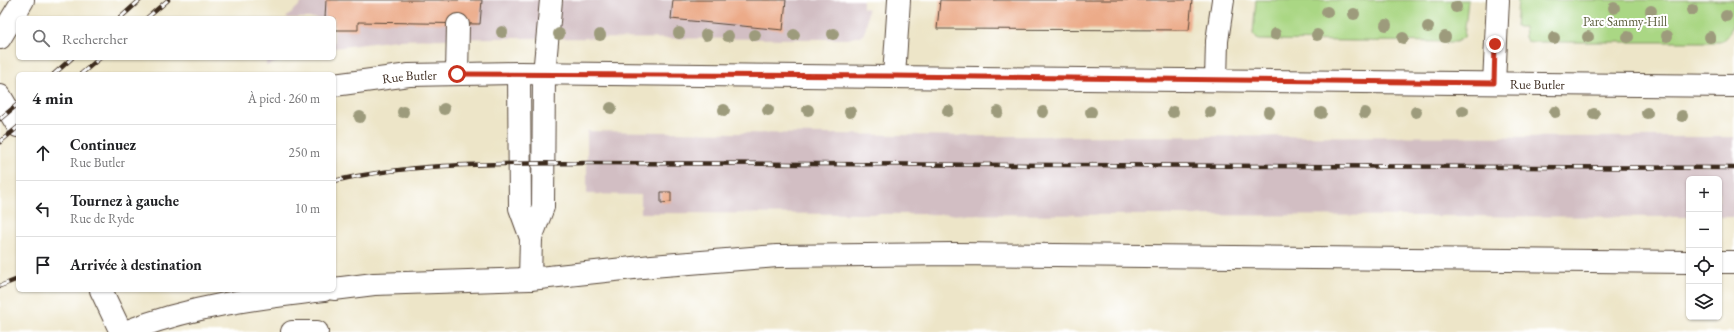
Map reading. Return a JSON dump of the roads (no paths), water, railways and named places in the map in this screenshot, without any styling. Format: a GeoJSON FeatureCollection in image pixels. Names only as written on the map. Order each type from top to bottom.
{"type":"FeatureCollection","features":[{"type":"Feature","properties":{"kind":"main road"},"geometry":{"type":"LineString","coordinates":[[0,38],[23,0]]}},
{"type":"Feature","properties":{"kind":"main road"},"geometry":{"type":"LineString","coordinates":[[530,279],[531,238],[543,207],[544,74],[551,0]]}},
{"type":"Feature","properties":{"kind":"main road"},"geometry":{"type":"LineString","coordinates":[[894,76],[899,0]]}},
{"type":"Feature","properties":{"kind":"main road"},"geometry":{"type":"LineString","coordinates":[[1216,80],[1217,41],[1222,0]]}},
{"type":"Feature","properties":{"kind":"main road"},"geometry":{"type":"LineString","coordinates":[[1494,83],[1498,0]]}},
{"type":"Feature","properties":{"kind":"main road"},"geometry":{"type":"LineString","coordinates":[[457,74],[458,25]]}},
{"type":"Feature","properties":{"kind":"main road"},"geometry":{"type":"LineString","coordinates":[[519,74],[520,208],[531,238]]}},
{"type":"Feature","properties":{"kind":"main road","name":"Rue Butler"},"geometry":{"type":"LineString","coordinates":[[336,85],[409,75],[544,74],[894,76],[1734,86]]}},
{"type":"Feature","properties":{"kind":"main road"},"geometry":{"type":"LineString","coordinates":[[0,96],[16,123]]}},
{"type":"Feature","properties":{"kind":"main road"},"geometry":{"type":"LineString","coordinates":[[336,289],[374,284],[530,279],[644,267],[778,256],[954,254],[1686,262]]}},
{"type":"Feature","properties":{"kind":"main road"},"geometry":{"type":"LineString","coordinates":[[1722,262],[1734,262]]}},
{"type":"Feature","properties":{"kind":"main road"},"geometry":{"type":"LineString","coordinates":[[102,292],[121,332]]}},
{"type":"Feature","properties":{"kind":"main road"},"geometry":{"type":"LineString","coordinates":[[125,332],[162,318],[213,305],[309,292]]}},
{"type":"Feature","properties":{"kind":"main road"},"geometry":{"type":"LineString","coordinates":[[292,332],[317,332]]}},
{"type":"Feature","properties":{"kind":"railway"},"geometry":{"type":"LineString","coordinates":[[122,16],[140,0]]}},
{"type":"Feature","properties":{"kind":"railway"},"geometry":{"type":"LineString","coordinates":[[149,16],[168,0]]}},
{"type":"Feature","properties":{"kind":"railway"},"geometry":{"type":"LineString","coordinates":[[56,72],[70,60]]}},
{"type":"Feature","properties":{"kind":"railway"},"geometry":{"type":"LineString","coordinates":[[83,72],[98,60]]}},
{"type":"Feature","properties":{"kind":"railway"},"geometry":{"type":"LineString","coordinates":[[0,119],[16,106]]}},
{"type":"Feature","properties":{"kind":"railway"},"geometry":{"type":"LineString","coordinates":[[0,142],[16,129]]}},
{"type":"Feature","properties":{"kind":"railway"},"geometry":{"type":"LineString","coordinates":[[336,181],[397,170],[428,167],[587,163],[1734,168]]}},
{"type":"Feature","properties":{"kind":"railway"},"geometry":{"type":"LineString","coordinates":[[0,286],[16,280]]}},
{"type":"Feature","properties":{"kind":"park label","name":"Parc Sammy-Hill"},"geometry":{"type":"Point","coordinates":[1625,21]}}]}
